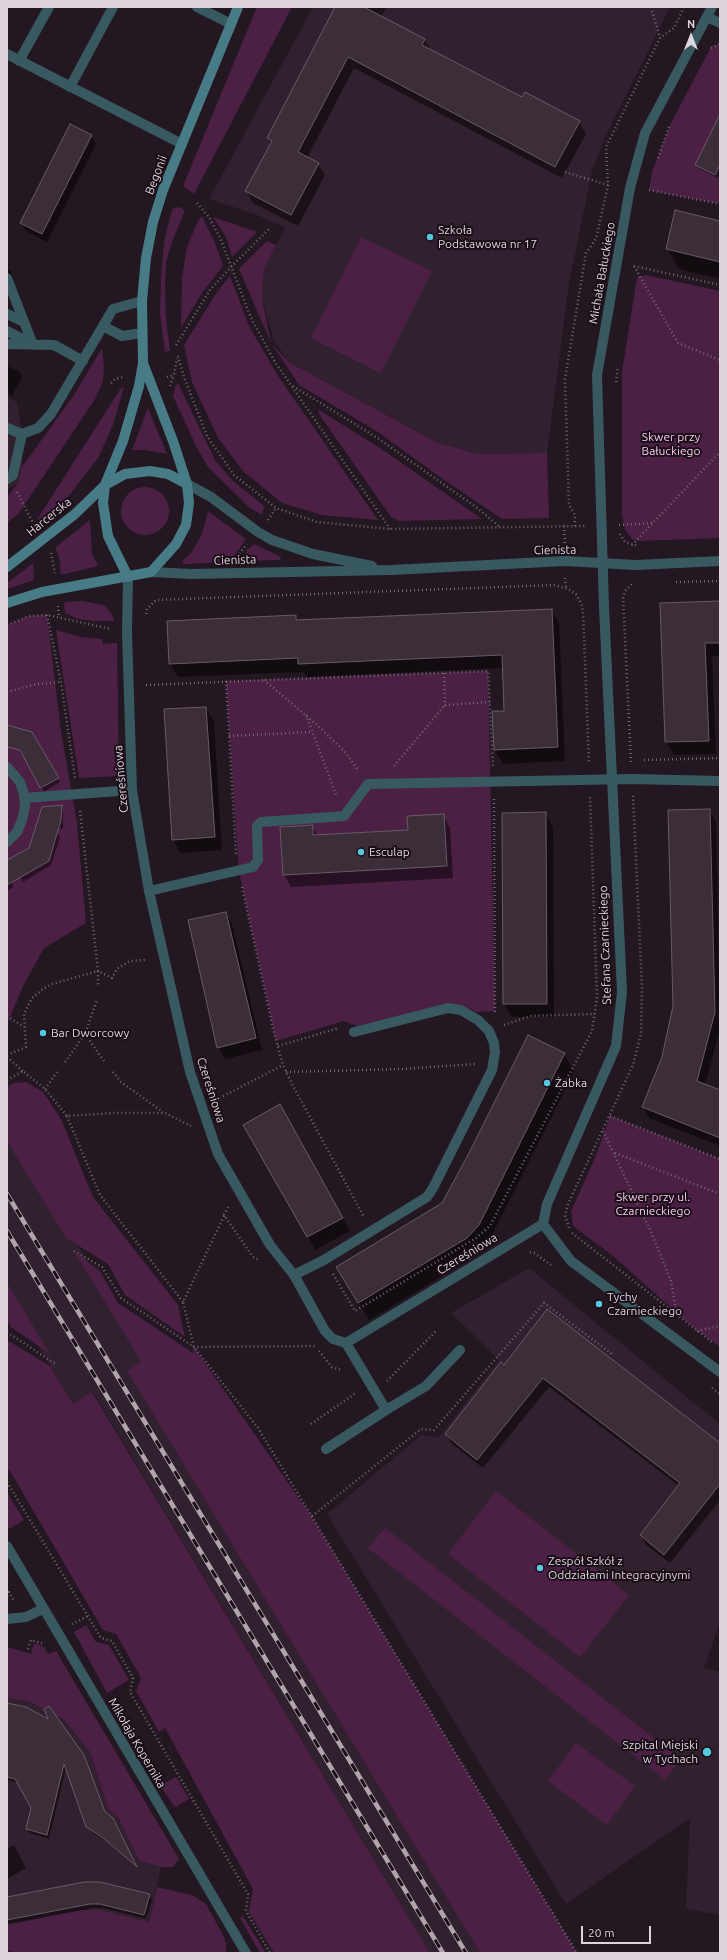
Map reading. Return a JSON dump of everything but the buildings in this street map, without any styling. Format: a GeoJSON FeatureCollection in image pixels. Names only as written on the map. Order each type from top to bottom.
{"type":"FeatureCollection","features":[{"type":"Feature","properties":{"kind":"street"},"geometry":{"type":"LineString","coordinates":[[20,61],[49,7]]}},
{"type":"Feature","properties":{"kind":"street"},"geometry":{"type":"LineString","coordinates":[[70,87],[113,7]]}},
{"type":"Feature","properties":{"kind":"street"},"geometry":{"type":"LineString","coordinates":[[197,7],[231,24]]}},
{"type":"Feature","properties":{"kind":"street","name":"Begonii"},"geometry":{"type":"LineString","coordinates":[[105,485],[123,441],[137,393],[143,363],[142,301],[146,258],[153,222],[163,190],[238,7]]}},
{"type":"Feature","properties":{"kind":"street","name":"Michała Bałuckiego"},"geometry":{"type":"LineString","coordinates":[[602,563],[597,375],[630,188],[645,133],[712,7]]}},
{"type":"Feature","properties":{"kind":"street"},"geometry":{"type":"LineString","coordinates":[[707,17],[720,23]]}},
{"type":"Feature","properties":{"kind":"street"},"geometry":{"type":"LineString","coordinates":[[7,54],[182,144]]}},
{"type":"Feature","properties":{"kind":"street"},"geometry":{"type":"LineString","coordinates":[[7,278],[12,298],[33,345]]}},
{"type":"Feature","properties":{"kind":"street"},"geometry":{"type":"LineString","coordinates":[[7,428],[22,434],[38,428],[51,414],[113,309],[142,301]]}},
{"type":"Feature","properties":{"kind":"street"},"geometry":{"type":"LineString","coordinates":[[7,314],[24,322]]}},
{"type":"Feature","properties":{"kind":"street"},"geometry":{"type":"LineString","coordinates":[[103,326],[122,336],[142,333]]}},
{"type":"Feature","properties":{"kind":"street"},"geometry":{"type":"LineString","coordinates":[[7,331],[33,345]]}},
{"type":"Feature","properties":{"kind":"street"},"geometry":{"type":"LineString","coordinates":[[7,344],[54,345],[83,361]]}},
{"type":"Feature","properties":{"kind":"street","name":"Begonii"},"geometry":{"type":"LineString","coordinates":[[143,363],[173,441],[187,484]]}},
{"type":"Feature","properties":{"kind":"street"},"geometry":{"type":"LineString","coordinates":[[8,478],[13,475],[22,434]]}},
{"type":"Feature","properties":{"kind":"street"},"geometry":{"type":"LineString","coordinates":[[7,603],[56,590],[128,577],[151,572],[176,544],[186,525],[189,503],[187,484],[168,474],[150,471],[125,474],[105,485],[103,503],[108,536],[128,577]]}},
{"type":"Feature","properties":{"kind":"street","name":"Cienista"},"geometry":{"type":"LineString","coordinates":[[187,484],[212,497],[258,532],[272,540],[313,554],[391,570]]}},
{"type":"Feature","properties":{"kind":"street","name":"Harcerska"},"geometry":{"type":"LineString","coordinates":[[7,567],[75,514],[105,485]]}},
{"type":"Feature","properties":{"kind":"street","name":"Cienista"},"geometry":{"type":"LineString","coordinates":[[151,572],[191,574],[391,570],[565,562],[636,565],[720,561]]}},
{"type":"Feature","properties":{"kind":"street","name":"Stefana Czarnieckiego"},"geometry":{"type":"LineString","coordinates":[[543,1224],[547,1204],[616,1046],[622,992],[602,563]]}},
{"type":"Feature","properties":{"kind":"street","name":"Czereśniowa"},"geometry":{"type":"LineString","coordinates":[[128,577],[126,633],[132,790],[150,891],[190,1072],[218,1154],[270,1245],[294,1275],[325,1331],[333,1339],[346,1343],[543,1224]]}},
{"type":"Feature","properties":{"kind":"street"},"geometry":{"type":"LineString","coordinates":[[7,767],[20,782],[25,807],[17,832],[7,842]]}},
{"type":"Feature","properties":{"kind":"street"},"geometry":{"type":"LineString","coordinates":[[150,891],[253,867],[258,860],[257,826],[261,822],[344,816],[368,784],[494,781],[720,781]]}},
{"type":"Feature","properties":{"kind":"street"},"geometry":{"type":"LineString","coordinates":[[24,798],[132,790]]}},
{"type":"Feature","properties":{"kind":"street"},"geometry":{"type":"LineString","coordinates":[[294,1275],[324,1260],[372,1232],[427,1197],[433,1188],[492,1070],[494,1043],[492,1030],[461,1010],[448,1008],[354,1032]]}},
{"type":"Feature","properties":{"kind":"street"},"geometry":{"type":"LineString","coordinates":[[543,1224],[571,1261],[720,1372]]}},
{"type":"Feature","properties":{"kind":"street"},"geometry":{"type":"LineString","coordinates":[[346,1343],[386,1410]]}},
{"type":"Feature","properties":{"kind":"street"},"geometry":{"type":"LineString","coordinates":[[326,1449],[426,1386],[460,1350]]}},
{"type":"Feature","properties":{"kind":"street","name":"Mikołaja Kopernika"},"geometry":{"type":"LineString","coordinates":[[7,1546],[246,1953]]}},
{"type":"Feature","properties":{"kind":"street"},"geometry":{"type":"LineString","coordinates":[[7,1619],[26,1617],[43,1609]]}},
{"type":"Feature","properties":{"kind":"path"},"geometry":{"type":"LineString","coordinates":[[651,7],[660,38]]}},
{"type":"Feature","properties":{"kind":"path"},"geometry":{"type":"LineString","coordinates":[[708,54],[711,47],[720,44]]}},
{"type":"Feature","properties":{"kind":"path"},"geometry":{"type":"LineString","coordinates":[[655,165],[671,123]]}},
{"type":"Feature","properties":{"kind":"path"},"geometry":{"type":"LineString","coordinates":[[564,172],[608,185]]}},
{"type":"Feature","properties":{"kind":"path"},"geometry":{"type":"LineString","coordinates":[[647,196],[650,184]]}},
{"type":"Feature","properties":{"kind":"path"},"geometry":{"type":"LineString","coordinates":[[649,190],[720,204]]}},
{"type":"Feature","properties":{"kind":"path"},"geometry":{"type":"LineString","coordinates":[[197,203],[209,217],[221,240],[251,318],[275,362],[390,528]]}},
{"type":"Feature","properties":{"kind":"path"},"geometry":{"type":"LineString","coordinates":[[176,345],[210,290],[270,228]]}},
{"type":"Feature","properties":{"kind":"path"},"geometry":{"type":"LineString","coordinates":[[632,273],[635,258]]}},
{"type":"Feature","properties":{"kind":"path"},"geometry":{"type":"LineString","coordinates":[[634,266],[720,285]]}},
{"type":"Feature","properties":{"kind":"path"},"geometry":{"type":"LineString","coordinates":[[634,266],[678,343],[720,360]]}},
{"type":"Feature","properties":{"kind":"path"},"geometry":{"type":"LineString","coordinates":[[178,356],[208,436],[234,476],[276,508],[317,522],[390,528],[589,526]]}},
{"type":"Feature","properties":{"kind":"path"},"geometry":{"type":"LineString","coordinates":[[616,388],[618,366]]}},
{"type":"Feature","properties":{"kind":"path"},"geometry":{"type":"LineString","coordinates":[[291,385],[378,439],[476,507],[500,527]]}},
{"type":"Feature","properties":{"kind":"path"},"geometry":{"type":"LineString","coordinates":[[632,545],[720,452]]}},
{"type":"Feature","properties":{"kind":"path"},"geometry":{"type":"LineString","coordinates":[[8,478],[28,516],[54,558],[59,618]]}},
{"type":"Feature","properties":{"kind":"path"},"geometry":{"type":"LineString","coordinates":[[267,521],[276,508]]}},
{"type":"Feature","properties":{"kind":"path"},"geometry":{"type":"LineString","coordinates":[[618,517],[620,536],[625,542],[636,546]]}},
{"type":"Feature","properties":{"kind":"path"},"geometry":{"type":"LineString","coordinates":[[618,525],[653,523]]}},
{"type":"Feature","properties":{"kind":"path"},"geometry":{"type":"LineString","coordinates":[[236,557],[249,542]]}},
{"type":"Feature","properties":{"kind":"path"},"geometry":{"type":"LineString","coordinates":[[145,622],[147,609],[156,600],[554,585],[568,589],[576,594],[581,602],[583,611],[597,997],[592,1031],[490,1226],[476,1238],[355,1311],[324,1260]]}},
{"type":"Feature","properties":{"kind":"path"},"geometry":{"type":"LineString","coordinates":[[7,625],[29,616],[47,615],[126,633]]}},
{"type":"Feature","properties":{"kind":"path"},"geometry":{"type":"LineString","coordinates":[[47,615],[61,682],[78,793],[98,971],[98,986]]}},
{"type":"Feature","properties":{"kind":"path"},"geometry":{"type":"LineString","coordinates":[[146,685],[488,671],[494,781],[492,1030],[530,1016],[595,1014]]}},
{"type":"Feature","properties":{"kind":"path"},"geometry":{"type":"LineString","coordinates":[[379,784],[445,705],[444,673]]}},
{"type":"Feature","properties":{"kind":"path"},"geometry":{"type":"LineString","coordinates":[[146,677],[146,693]]}},
{"type":"Feature","properties":{"kind":"path"},"geometry":{"type":"LineString","coordinates":[[264,680],[345,752],[368,784]]}},
{"type":"Feature","properties":{"kind":"path"},"geometry":{"type":"LineString","coordinates":[[226,681],[236,856],[283,1065],[372,1232]]}},
{"type":"Feature","properties":{"kind":"path"},"geometry":{"type":"LineString","coordinates":[[7,692],[37,684],[61,682]]}},
{"type":"Feature","properties":{"kind":"path"},"geometry":{"type":"LineString","coordinates":[[445,705],[490,702]]}},
{"type":"Feature","properties":{"kind":"path"},"geometry":{"type":"LineString","coordinates":[[305,715],[344,816]]}},
{"type":"Feature","properties":{"kind":"path"},"geometry":{"type":"LineString","coordinates":[[229,736],[312,732]]}},
{"type":"Feature","properties":{"kind":"path"},"geometry":{"type":"LineString","coordinates":[[631,761],[720,758]]}},
{"type":"Feature","properties":{"kind":"path"},"geometry":{"type":"LineString","coordinates":[[145,960],[130,961],[117,969],[112,978],[98,971],[52,984],[43,989],[32,998],[24,1014],[26,1048],[7,1056],[45,1089],[67,1116],[100,1195],[183,1302],[194,1347]]}},
{"type":"Feature","properties":{"kind":"path"},"geometry":{"type":"LineString","coordinates":[[65,1062],[85,1034],[97,1000]]}},
{"type":"Feature","properties":{"kind":"path"},"geometry":{"type":"LineString","coordinates":[[7,1016],[24,1027]]}},
{"type":"Feature","properties":{"kind":"path"},"geometry":{"type":"LineString","coordinates":[[278,1046],[344,1027],[354,1032]]}},
{"type":"Feature","properties":{"kind":"path"},"geometry":{"type":"LineString","coordinates":[[85,1034],[104,1061]]}},
{"type":"Feature","properties":{"kind":"path"},"geometry":{"type":"LineString","coordinates":[[286,1072],[402,1069],[493,1063]]}},
{"type":"Feature","properties":{"kind":"path"},"geometry":{"type":"LineString","coordinates":[[212,1102],[283,1065]]}},
{"type":"Feature","properties":{"kind":"path"},"geometry":{"type":"LineString","coordinates":[[7,1080],[23,1071]]}},
{"type":"Feature","properties":{"kind":"path"},"geometry":{"type":"LineString","coordinates":[[45,1089],[57,1072]]}},
{"type":"Feature","properties":{"kind":"path"},"geometry":{"type":"LineString","coordinates":[[113,1072],[121,1082],[165,1113],[191,1126]]}},
{"type":"Feature","properties":{"kind":"path"},"geometry":{"type":"LineString","coordinates":[[67,1116],[112,1113],[165,1113]]}},
{"type":"Feature","properties":{"kind":"path"},"geometry":{"type":"LineString","coordinates":[[610,1116],[720,1159]]}},
{"type":"Feature","properties":{"kind":"path"},"geometry":{"type":"LineString","coordinates":[[603,1131],[615,1153],[652,1234],[671,1281],[677,1315]]}},
{"type":"Feature","properties":{"kind":"path"},"geometry":{"type":"LineString","coordinates":[[615,1153],[720,1194]]}},
{"type":"Feature","properties":{"kind":"path"},"geometry":{"type":"LineString","coordinates":[[183,1302],[224,1215]]}},
{"type":"Feature","properties":{"kind":"path"},"geometry":{"type":"LineString","coordinates":[[74,1251],[102,1268],[121,1298],[194,1347],[258,1428],[577,1953]]}},
{"type":"Feature","properties":{"kind":"path"},"geometry":{"type":"LineString","coordinates":[[529,1252],[534,1253],[556,1268]]}},
{"type":"Feature","properties":{"kind":"path"},"geometry":{"type":"LineString","coordinates":[[312,1516],[421,1429],[434,1430],[544,1303],[612,1354]]}},
{"type":"Feature","properties":{"kind":"path"},"geometry":{"type":"LineString","coordinates":[[714,1344],[697,1331],[720,1326]]}},
{"type":"Feature","properties":{"kind":"path"},"geometry":{"type":"LineString","coordinates":[[383,1377],[386,1381],[436,1331]]}},
{"type":"Feature","properties":{"kind":"path"},"geometry":{"type":"LineString","coordinates":[[7,1332],[57,1365]]}},
{"type":"Feature","properties":{"kind":"path"},"geometry":{"type":"LineString","coordinates":[[194,1347],[317,1346]]}},
{"type":"Feature","properties":{"kind":"path"},"geometry":{"type":"LineString","coordinates":[[7,1482],[101,1638],[112,1641],[133,1678],[130,1692],[248,1894],[246,1911],[270,1953]]}},
{"type":"Feature","properties":{"kind":"shaded area","name":"Szkoła Podstawowa nr 17"},"geometry":{"type":"Polygon","coordinates":[[[313,7],[670,7],[605,138],[592,171],[569,283],[547,453],[479,454],[438,443],[289,362],[274,341],[262,298],[264,269],[285,228],[257,215],[209,199],[313,7]]]}},
{"type":"Feature","properties":{"kind":"shaded area"},"geometry":{"type":"Polygon","coordinates":[[[7,397],[17,402],[22,434],[22,467],[18,483],[7,490],[7,397]]]}},
{"type":"Feature","properties":{"kind":"shaded area"},"geometry":{"type":"Polygon","coordinates":[[[7,1129],[146,1358],[127,1371],[480,1953],[430,1953],[93,1392],[73,1404],[7,1294],[7,1129]]]}},
{"type":"Feature","properties":{"kind":"shaded area","name":"Zespół Szkół z Oddziałami Integracyjnymi"},"geometry":{"type":"Polygon","coordinates":[[[529,1268],[720,1424],[720,1622],[704,1668],[720,1672],[720,1915],[686,1909],[690,1818],[566,1904],[327,1514],[421,1435],[438,1438],[499,1360],[451,1313],[529,1268]]]}},
{"type":"Feature","properties":{"kind":"shaded area"},"geometry":{"type":"Polygon","coordinates":[[[7,1698],[28,1701],[64,1720],[90,1752],[108,1809],[118,1817],[139,1861],[161,1867],[149,1922],[96,1909],[81,1910],[7,1925],[7,1698]]]}},
{"type":"Feature","properties":{"kind":"green space"},"geometry":{"type":"Polygon","coordinates":[[[257,7],[292,7],[194,194],[183,186],[257,7]]]}},
{"type":"Feature","properties":{"kind":"green space"},"geometry":{"type":"Polygon","coordinates":[[[720,44],[720,204],[649,190],[652,172],[671,123],[711,47],[720,44]]]}},
{"type":"Feature","properties":{"kind":"green space"},"geometry":{"type":"Polygon","coordinates":[[[179,207],[185,210],[172,242],[166,262],[166,319],[170,351],[165,352],[160,314],[164,242],[172,209],[179,207]]]}},
{"type":"Feature","properties":{"kind":"green space"},"geometry":{"type":"Polygon","coordinates":[[[202,216],[215,243],[223,266],[202,293],[181,328],[182,278],[187,247],[197,223],[202,216]]]}},
{"type":"Feature","properties":{"kind":"green space"},"geometry":{"type":"Polygon","coordinates":[[[213,217],[257,232],[232,257],[226,237],[213,217]]]}},
{"type":"Feature","properties":{"kind":"green space"},"geometry":{"type":"Polygon","coordinates":[[[361,237],[432,271],[381,373],[311,338],[361,237]]]}},
{"type":"Feature","properties":{"kind":"green space"},"geometry":{"type":"Polygon","coordinates":[[[267,241],[276,245],[264,269],[262,298],[271,343],[239,269],[267,241]]]}},
{"type":"Feature","properties":{"kind":"green space","name":"Skwer przy Bałuckiego"},"geometry":{"type":"Polygon","coordinates":[[[646,275],[720,291],[720,538],[638,541],[632,539],[625,530],[622,515],[622,372],[637,277],[646,275]]]}},
{"type":"Feature","properties":{"kind":"green space"},"geometry":{"type":"Polygon","coordinates":[[[230,276],[249,326],[278,376],[378,520],[322,515],[282,503],[243,471],[218,438],[192,382],[184,345],[217,292],[230,276]]]}},
{"type":"Feature","properties":{"kind":"green space"},"geometry":{"type":"Polygon","coordinates":[[[271,343],[289,362],[438,443],[479,454],[547,453],[549,518],[502,519],[437,475],[378,432],[299,385],[271,343]]]}},
{"type":"Feature","properties":{"kind":"green space"},"geometry":{"type":"Polygon","coordinates":[[[102,348],[104,367],[103,381],[95,399],[17,515],[7,523],[7,497],[18,483],[22,467],[74,395],[102,348]]]}},
{"type":"Feature","properties":{"kind":"green space"},"geometry":{"type":"Polygon","coordinates":[[[178,383],[215,460],[232,480],[264,506],[262,515],[250,508],[208,467],[196,446],[173,396],[175,387],[178,383]]]}},
{"type":"Feature","properties":{"kind":"green space"},"geometry":{"type":"Polygon","coordinates":[[[124,387],[113,425],[98,458],[67,498],[52,514],[39,524],[38,518],[121,388],[124,387]]]}},
{"type":"Feature","properties":{"kind":"green space"},"geometry":{"type":"Polygon","coordinates":[[[148,408],[167,454],[145,450],[132,450],[148,408]]]}},
{"type":"Feature","properties":{"kind":"green space"},"geometry":{"type":"Polygon","coordinates":[[[319,410],[380,448],[482,519],[399,521],[391,517],[319,414],[319,410]]]}},
{"type":"Feature","properties":{"kind":"green space"},"geometry":{"type":"Polygon","coordinates":[[[140,487],[150,487],[159,491],[165,497],[168,502],[168,520],[159,531],[150,535],[140,535],[131,531],[125,525],[121,516],[121,506],[125,497],[131,491],[140,487]]]}},
{"type":"Feature","properties":{"kind":"green space"},"geometry":{"type":"Polygon","coordinates":[[[208,511],[246,539],[230,562],[184,564],[182,561],[191,553],[202,534],[208,511]]]}},
{"type":"Feature","properties":{"kind":"green space"},"geometry":{"type":"Polygon","coordinates":[[[90,520],[92,554],[98,566],[61,575],[59,556],[55,548],[90,520]]]}},
{"type":"Feature","properties":{"kind":"green space"},"geometry":{"type":"Polygon","coordinates":[[[254,544],[281,557],[280,560],[243,561],[247,550],[254,544]]]}},
{"type":"Feature","properties":{"kind":"green space"},"geometry":{"type":"Polygon","coordinates":[[[33,563],[34,580],[7,589],[7,583],[33,563]]]}},
{"type":"Feature","properties":{"kind":"green space"},"geometry":{"type":"Polygon","coordinates":[[[82,601],[104,605],[112,614],[114,621],[78,619],[65,613],[64,602],[82,601]]]}},
{"type":"Feature","properties":{"kind":"green space"},"geometry":{"type":"Polygon","coordinates":[[[47,615],[61,731],[77,823],[86,923],[44,948],[23,986],[7,1025],[7,625],[29,616],[47,615]]]}},
{"type":"Feature","properties":{"kind":"green space"},"geometry":{"type":"Polygon","coordinates":[[[56,630],[81,637],[102,639],[103,644],[117,643],[119,776],[79,778],[56,630]]]}},
{"type":"Feature","properties":{"kind":"green space"},"geometry":{"type":"Polygon","coordinates":[[[488,671],[495,1011],[476,1012],[465,1006],[450,1003],[357,1026],[344,1021],[276,1041],[239,871],[226,681],[488,671]]]}},
{"type":"Feature","properties":{"kind":"green space"},"geometry":{"type":"Polygon","coordinates":[[[26,1082],[43,1092],[61,1119],[93,1197],[178,1305],[185,1337],[125,1295],[108,1264],[66,1238],[7,1141],[7,1087],[14,1083],[26,1082]]]}},
{"type":"Feature","properties":{"kind":"green space","name":"Skwer przy ul. Czarnieckiego"},"geometry":{"type":"Polygon","coordinates":[[[610,1116],[720,1159],[720,1347],[687,1322],[613,1256],[573,1226],[571,1211],[595,1158],[610,1116]]]}},
{"type":"Feature","properties":{"kind":"green space"},"geometry":{"type":"Polygon","coordinates":[[[74,1251],[100,1271],[118,1303],[193,1353],[194,1347],[312,1517],[577,1953],[480,1953],[127,1371],[141,1361],[74,1251]]]}},
{"type":"Feature","properties":{"kind":"green space"},"geometry":{"type":"Polygon","coordinates":[[[7,1283],[50,1354],[11,1327],[7,1321],[7,1283]]]}},
{"type":"Feature","properties":{"kind":"green space"},"geometry":{"type":"Polygon","coordinates":[[[7,1340],[50,1366],[73,1404],[92,1392],[430,1953],[274,1953],[249,1912],[253,1889],[165,1728],[159,1732],[136,1691],[141,1678],[116,1634],[103,1630],[10,1471],[7,1470],[7,1340]]]}},
{"type":"Feature","properties":{"kind":"green space"},"geometry":{"type":"Polygon","coordinates":[[[496,1491],[629,1595],[580,1657],[448,1554],[496,1491]]]}},
{"type":"Feature","properties":{"kind":"green space"},"geometry":{"type":"Polygon","coordinates":[[[7,1492],[24,1520],[9,1529],[7,1527],[7,1492]]]}},
{"type":"Feature","properties":{"kind":"green space"},"geometry":{"type":"Polygon","coordinates":[[[385,1528],[681,1759],[665,1780],[368,1548],[385,1528]]]}},
{"type":"Feature","properties":{"kind":"green space"},"geometry":{"type":"Polygon","coordinates":[[[86,1625],[96,1642],[109,1645],[129,1680],[107,1693],[74,1632],[86,1625]]]}},
{"type":"Feature","properties":{"kind":"green space"},"geometry":{"type":"Polygon","coordinates":[[[34,1643],[44,1647],[48,1654],[56,1651],[179,1859],[173,1867],[161,1867],[139,1861],[118,1817],[108,1809],[90,1752],[64,1720],[28,1701],[7,1698],[7,1647],[31,1654],[34,1643]]]}},
{"type":"Feature","properties":{"kind":"green space"},"geometry":{"type":"Polygon","coordinates":[[[576,1743],[635,1786],[607,1825],[548,1781],[576,1743]]]}},
{"type":"Feature","properties":{"kind":"green space"},"geometry":{"type":"Polygon","coordinates":[[[176,1777],[189,1799],[176,1807],[173,1805],[162,1788],[162,1785],[176,1777]]]}},
{"type":"Feature","properties":{"kind":"green space"},"geometry":{"type":"Polygon","coordinates":[[[157,1887],[192,1895],[206,1904],[223,1935],[226,1943],[226,1953],[22,1953],[7,1951],[7,1925],[81,1910],[96,1909],[149,1922],[157,1887]]]}},
{"type":"Feature","properties":{"kind":"green space"},"geometry":{"type":"Polygon","coordinates":[[[243,1916],[266,1953],[260,1953],[240,1918],[243,1916]]]}},
{"type":"Feature","properties":{"kind":"railway"},"geometry":{"type":"LineString","coordinates":[[7,1194],[466,1953]]}},
{"type":"Feature","properties":{"kind":"railway"},"geometry":{"type":"LineString","coordinates":[[7,1231],[443,1953]]}},
{"type":"Feature","properties":{"kind":"place","name":"Szkoła Podstawowa nr 17"},"geometry":{"type":"Point","coordinates":[430,237]}},
{"type":"Feature","properties":{"kind":"place","name":"Esculap"},"geometry":{"type":"Point","coordinates":[361,852]}},
{"type":"Feature","properties":{"kind":"place","name":"Bar Dworcowy"},"geometry":{"type":"Point","coordinates":[43,1033]}},
{"type":"Feature","properties":{"kind":"place","name":"Żabka"},"geometry":{"type":"Point","coordinates":[547,1083]}},
{"type":"Feature","properties":{"kind":"place","name":"Tychy Czarnieckiego"},"geometry":{"type":"Point","coordinates":[599,1304]}},
{"type":"Feature","properties":{"kind":"place","name":"Zespół Szkół z Oddziałami Integracyjnymi"},"geometry":{"type":"Point","coordinates":[540,1568]}},
{"type":"Feature","properties":{"kind":"place","name":"Szpital Miejski w Tychach"},"geometry":{"type":"Point","coordinates":[707,1752]}}]}
